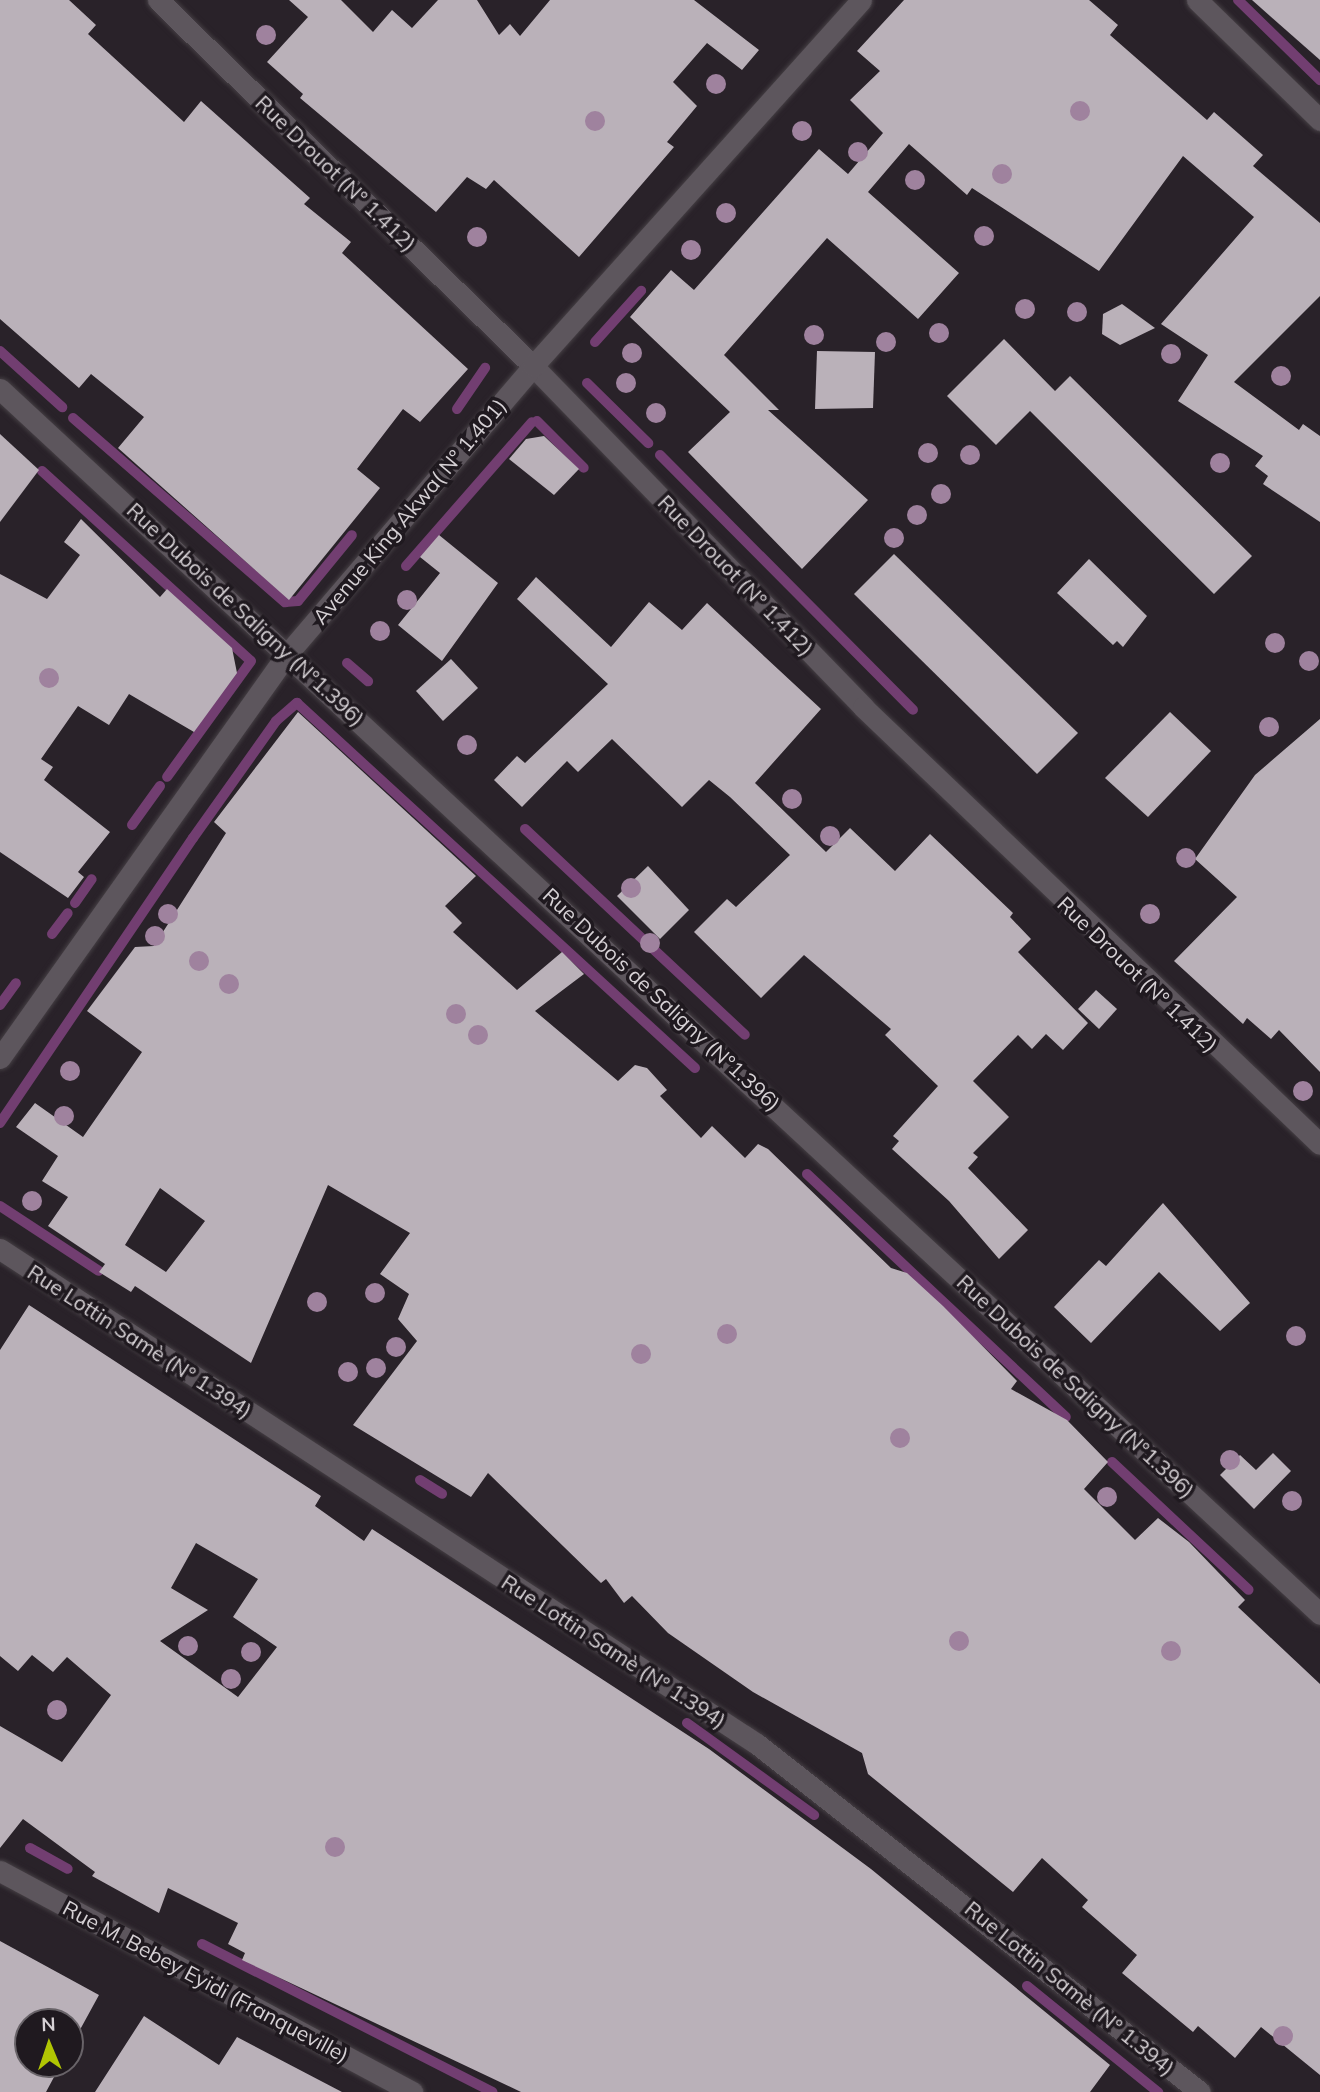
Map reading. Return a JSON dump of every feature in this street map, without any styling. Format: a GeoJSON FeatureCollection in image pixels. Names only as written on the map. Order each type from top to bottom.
{"type":"FeatureCollection","features":[{"type":"Feature","properties":{"kind":"street","name":"Rue Drouot (N° 1.412)"},"geometry":{"type":"LineString","coordinates":[[158,0],[533,366],[863,707],[1320,1144]]}},
{"type":"Feature","properties":{"kind":"street","name":"Avenue King Akwa( N° 1.401)"},"geometry":{"type":"LineString","coordinates":[[0,1058],[289,652],[533,366],[861,0]]}},
{"type":"Feature","properties":{"kind":"street"},"geometry":{"type":"LineString","coordinates":[[1197,0],[1320,120]]}},
{"type":"Feature","properties":{"kind":"street","name":"Rue Dubois de Saligny (N°1.396)"},"geometry":{"type":"LineString","coordinates":[[0,389],[289,652],[1320,1614]]}},
{"type":"Feature","properties":{"kind":"street","name":"Rue Lottin Samè (N° 1.394)"},"geometry":{"type":"LineString","coordinates":[[0,1249],[757,1744],[1200,2092]]}},
{"type":"Feature","properties":{"kind":"street","name":"Rue M. Bebey Eyidi (Franqueville)"},"geometry":{"type":"LineString","coordinates":[[0,1871],[412,2092]]}},
{"type":"Feature","properties":{"kind":"building"},"geometry":{"type":"Polygon","coordinates":[[[0,0],[69,0],[96,25],[88,34],[184,122],[201,101],[310,198],[304,204],[351,242],[342,253],[468,369],[420,422],[403,409],[357,469],[380,488],[289,600],[118,448],[144,417],[91,374],[79,388],[0,319],[0,0]]]}},
{"type":"Feature","properties":{"kind":"building"},"geometry":{"type":"Polygon","coordinates":[[[289,0],[341,0],[373,32],[392,10],[412,28],[438,0],[477,0],[499,35],[510,24],[520,36],[550,0],[694,0],[759,50],[742,70],[707,43],[673,82],[697,106],[667,142],[674,147],[579,257],[494,180],[486,189],[467,177],[436,212],[300,98],[303,94],[267,62],[308,17],[289,0]]]}},
{"type":"Feature","properties":{"kind":"building"},"geometry":{"type":"Polygon","coordinates":[[[904,0],[1089,0],[1118,25],[1110,35],[1207,120],[1214,112],[1263,155],[1253,166],[1320,223],[1320,296],[1234,382],[1299,430],[1303,424],[1320,436],[1320,522],[1263,484],[1268,476],[1255,466],[1263,456],[1178,401],[1208,355],[1161,324],[1254,217],[1183,156],[1099,271],[972,188],[967,195],[909,144],[868,192],[959,273],[918,319],[827,238],[724,355],[779,410],[768,410],[868,500],[802,569],[688,452],[730,412],[630,317],[671,270],[694,290],[819,149],[848,174],[883,133],[850,100],[880,71],[857,51],[904,0]]]}},
{"type":"Feature","properties":{"kind":"building"},"geometry":{"type":"Polygon","coordinates":[[[1252,0],[1320,0],[1320,60],[1252,0]]]}},
{"type":"Feature","properties":{"kind":"building"},"geometry":{"type":"Polygon","coordinates":[[[1122,304],[1155,328],[1120,345],[1102,334],[1103,314],[1122,304]]]}},
{"type":"Feature","properties":{"kind":"building"},"geometry":{"type":"Polygon","coordinates":[[[1004,339],[1055,391],[1070,376],[1252,556],[1214,594],[1030,411],[996,445],[947,396],[1004,339]]]}},
{"type":"Feature","properties":{"kind":"building"},"geometry":{"type":"Polygon","coordinates":[[[817,351],[875,352],[873,408],[815,409],[817,351]]]}},
{"type":"Feature","properties":{"kind":"building"},"geometry":{"type":"Polygon","coordinates":[[[0,434],[39,470],[0,522],[0,434]]]}},
{"type":"Feature","properties":{"kind":"building"},"geometry":{"type":"Polygon","coordinates":[[[544,436],[579,469],[554,495],[509,459],[526,439],[544,436]]]}},
{"type":"Feature","properties":{"kind":"building"},"geometry":{"type":"Polygon","coordinates":[[[81,519],[160,597],[167,589],[232,648],[237,673],[194,732],[129,694],[109,725],[78,706],[41,759],[53,767],[44,780],[110,832],[78,872],[84,877],[68,898],[0,852],[0,574],[47,599],[80,555],[64,542],[81,519]]]}},
{"type":"Feature","properties":{"kind":"building"},"geometry":{"type":"Polygon","coordinates":[[[439,535],[498,583],[442,661],[398,625],[440,573],[420,557],[439,535]]]}},
{"type":"Feature","properties":{"kind":"building"},"geometry":{"type":"Polygon","coordinates":[[[894,554],[1078,733],[1037,774],[854,594],[894,554]]]}},
{"type":"Feature","properties":{"kind":"building"},"geometry":{"type":"Polygon","coordinates":[[[1089,559],[1147,616],[1123,647],[1117,641],[1113,645],[1057,593],[1089,559]]]}},
{"type":"Feature","properties":{"kind":"building"},"geometry":{"type":"Polygon","coordinates":[[[536,577],[611,647],[649,602],[682,630],[707,603],[821,709],[755,783],[826,852],[850,828],[895,871],[930,834],[1013,913],[1010,917],[1031,939],[1018,952],[1088,1023],[1063,1050],[1046,1034],[1032,1049],[1018,1035],[973,1081],[1009,1117],[973,1153],[978,1157],[968,1168],[1028,1230],[999,1259],[949,1201],[892,1149],[899,1141],[893,1136],[938,1086],[885,1035],[891,1029],[804,955],[761,998],[694,932],[727,899],[736,907],[790,855],[730,797],[709,780],[682,807],[612,739],[578,772],[567,761],[522,807],[494,780],[517,756],[525,763],[608,684],[517,599],[536,577]]]}},
{"type":"Feature","properties":{"kind":"building"},"geometry":{"type":"Polygon","coordinates":[[[451,659],[478,688],[443,721],[416,691],[451,659]]]}},
{"type":"Feature","properties":{"kind":"building"},"geometry":{"type":"Polygon","coordinates":[[[298,712],[476,876],[445,906],[462,923],[453,932],[517,990],[562,952],[584,974],[535,1011],[618,1081],[635,1065],[647,1068],[667,1090],[660,1096],[701,1138],[712,1126],[745,1158],[758,1144],[768,1149],[891,1268],[907,1273],[943,1306],[1017,1381],[1011,1389],[1067,1420],[1108,1462],[1084,1489],[1135,1540],[1158,1518],[1189,1542],[1245,1600],[1238,1607],[1320,1684],[1320,2075],[1261,2027],[1235,2058],[1198,2026],[1193,2032],[1122,1973],[1137,1955],[1082,1907],[1088,1900],[1042,1858],[1013,1892],[868,1774],[862,1753],[753,1692],[668,1633],[632,1596],[624,1603],[606,1579],[601,1583],[488,1473],[471,1497],[353,1425],[417,1341],[398,1319],[409,1294],[380,1274],[410,1233],[328,1185],[251,1363],[135,1286],[131,1292],[99,1272],[105,1264],[48,1226],[68,1197],[42,1181],[58,1156],[16,1127],[35,1103],[83,1137],[142,1052],[87,1011],[135,947],[154,946],[226,833],[214,822],[298,712]],[[160,1188],[125,1245],[166,1272],[205,1221],[160,1188]]]}},
{"type":"Feature","properties":{"kind":"building"},"geometry":{"type":"Polygon","coordinates":[[[1170,712],[1211,751],[1148,817],[1105,778],[1170,712]]]}},
{"type":"Feature","properties":{"kind":"building"},"geometry":{"type":"Polygon","coordinates":[[[1320,719],[1320,1072],[1279,1030],[1271,1039],[1247,1018],[1243,1024],[1174,961],[1237,897],[1195,859],[1255,775],[1320,719]]]}},
{"type":"Feature","properties":{"kind":"building"},"geometry":{"type":"Polygon","coordinates":[[[648,866],[689,910],[660,939],[617,896],[648,866]]]}},
{"type":"Feature","properties":{"kind":"building"},"geometry":{"type":"Polygon","coordinates":[[[1096,990],[1117,1009],[1099,1029],[1078,1009],[1096,990]]]}},
{"type":"Feature","properties":{"kind":"building"},"geometry":{"type":"Polygon","coordinates":[[[1163,1203],[1250,1303],[1220,1331],[1159,1272],[1091,1343],[1054,1307],[1099,1260],[1106,1266],[1163,1203]]]}},
{"type":"Feature","properties":{"kind":"building"},"geometry":{"type":"Polygon","coordinates":[[[29,1305],[321,1496],[315,1506],[364,1541],[372,1529],[709,1749],[871,1869],[1110,2065],[1090,2092],[521,2092],[242,1960],[245,1953],[228,1944],[238,1923],[168,1888],[159,1913],[92,1876],[95,1872],[23,1819],[0,1848],[0,1726],[62,1762],[111,1695],[67,1657],[53,1672],[32,1655],[18,1671],[0,1656],[0,1350],[29,1305]],[[196,1543],[171,1588],[208,1610],[160,1641],[238,1697],[277,1647],[233,1617],[258,1579],[196,1543]]]}},
{"type":"Feature","properties":{"kind":"building"},"geometry":{"type":"Polygon","coordinates":[[[1273,1453],[1291,1471],[1254,1509],[1220,1475],[1240,1455],[1256,1470],[1273,1453]]]}},
{"type":"Feature","properties":{"kind":"building"},"geometry":{"type":"Polygon","coordinates":[[[0,1941],[99,1995],[84,2022],[84,2008],[14,2008],[14,2078],[54,2078],[46,2092],[0,2092],[0,1941]]]}},
{"type":"Feature","properties":{"kind":"building"},"geometry":{"type":"Polygon","coordinates":[[[144,2016],[219,2065],[237,2037],[342,2092],[95,2092],[144,2016]]]}},
{"type":"Feature","properties":{"kind":"waterway"},"geometry":{"type":"LineString","coordinates":[[1238,0],[1320,80]]}},
{"type":"Feature","properties":{"kind":"waterway"},"geometry":{"type":"LineString","coordinates":[[595,342],[641,291]]}},
{"type":"Feature","properties":{"kind":"waterway"},"geometry":{"type":"LineString","coordinates":[[0,351],[62,407]]}},
{"type":"Feature","properties":{"kind":"waterway"},"geometry":{"type":"LineString","coordinates":[[457,409],[485,368]]}},
{"type":"Feature","properties":{"kind":"waterway"},"geometry":{"type":"LineString","coordinates":[[587,383],[648,443]]}},
{"type":"Feature","properties":{"kind":"waterway"},"geometry":{"type":"LineString","coordinates":[[73,418],[285,602],[298,601],[352,535]]}},
{"type":"Feature","properties":{"kind":"waterway"},"geometry":{"type":"LineString","coordinates":[[537,421],[584,468]]}},
{"type":"Feature","properties":{"kind":"waterway"},"geometry":{"type":"LineString","coordinates":[[406,566],[532,422]]}},
{"type":"Feature","properties":{"kind":"waterway"},"geometry":{"type":"LineString","coordinates":[[660,455],[913,710]]}},
{"type":"Feature","properties":{"kind":"waterway"},"geometry":{"type":"LineString","coordinates":[[42,471],[251,661],[167,777]]}},
{"type":"Feature","properties":{"kind":"waterway"},"geometry":{"type":"LineString","coordinates":[[347,663],[368,681]]}},
{"type":"Feature","properties":{"kind":"waterway"},"geometry":{"type":"LineString","coordinates":[[0,1123],[193,838],[276,721],[297,703],[695,1068]]}},
{"type":"Feature","properties":{"kind":"waterway"},"geometry":{"type":"LineString","coordinates":[[132,825],[160,786]]}},
{"type":"Feature","properties":{"kind":"waterway"},"geometry":{"type":"LineString","coordinates":[[525,829],[745,1035]]}},
{"type":"Feature","properties":{"kind":"waterway"},"geometry":{"type":"LineString","coordinates":[[75,903],[92,879]]}},
{"type":"Feature","properties":{"kind":"waterway"},"geometry":{"type":"LineString","coordinates":[[52,934],[68,913]]}},
{"type":"Feature","properties":{"kind":"waterway"},"geometry":{"type":"LineString","coordinates":[[0,1005],[16,983]]}},
{"type":"Feature","properties":{"kind":"waterway"},"geometry":{"type":"LineString","coordinates":[[807,1174],[1066,1417]]}},
{"type":"Feature","properties":{"kind":"waterway"},"geometry":{"type":"LineString","coordinates":[[0,1206],[99,1271]]}},
{"type":"Feature","properties":{"kind":"waterway"},"geometry":{"type":"LineString","coordinates":[[1112,1462],[1249,1590]]}},
{"type":"Feature","properties":{"kind":"waterway"},"geometry":{"type":"LineString","coordinates":[[420,1480],[442,1494]]}},
{"type":"Feature","properties":{"kind":"waterway"},"geometry":{"type":"LineString","coordinates":[[687,1723],[814,1815]]}},
{"type":"Feature","properties":{"kind":"waterway"},"geometry":{"type":"LineString","coordinates":[[30,1848],[68,1869]]}},
{"type":"Feature","properties":{"kind":"waterway"},"geometry":{"type":"LineString","coordinates":[[202,1944],[493,2092]]}},
{"type":"Feature","properties":{"kind":"waterway"},"geometry":{"type":"LineString","coordinates":[[1027,1986],[1158,2092]]}}]}
